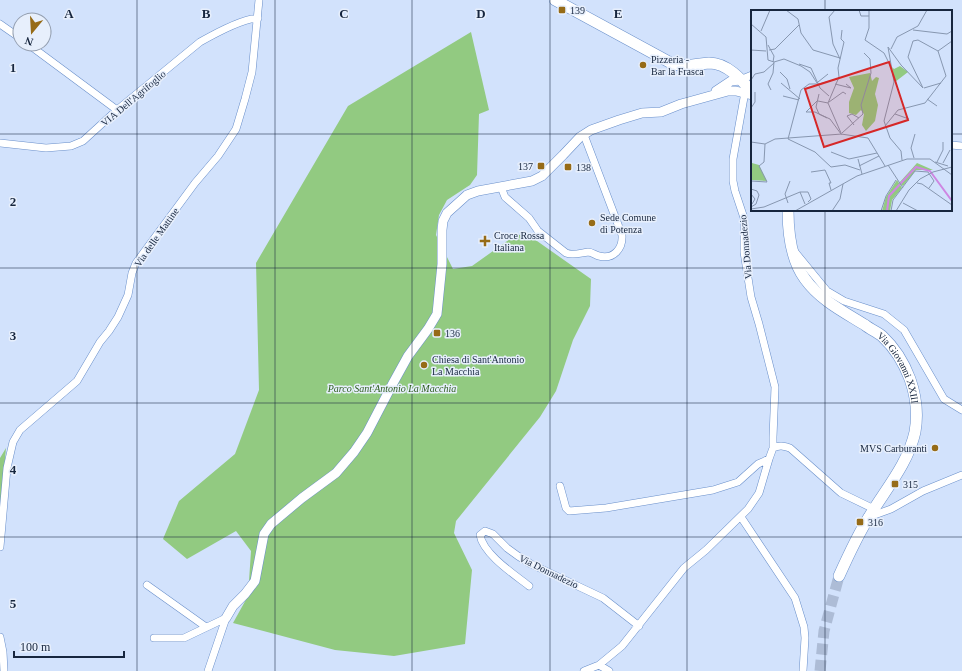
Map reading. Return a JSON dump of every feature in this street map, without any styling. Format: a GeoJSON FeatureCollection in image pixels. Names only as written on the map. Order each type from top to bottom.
{"type":"FeatureCollection","features":[{"type":"Feature","properties":{"kind":"main road"},"geometry":{"type":"LineString","coordinates":[[555,0],[671,64],[680,66],[709,63],[723,66],[740,80],[750,93]]}},
{"type":"Feature","properties":{"kind":"main road","name":"Via Giovanni XXIII"},"geometry":{"type":"LineString","coordinates":[[788,211],[788,228],[792,248],[795,260],[804,278],[816,292],[827,301],[882,336],[894,349],[905,368],[913,388],[917,410],[915,431],[910,449],[900,468],[856,537],[839,576]]}},
{"type":"Feature","properties":{"kind":"street","name":"Via delle Mattine"},"geometry":{"type":"LineString","coordinates":[[0,547],[7,468],[13,442],[20,430],[77,381],[100,342],[118,317],[128,294],[132,273],[136,263],[195,183],[231,138],[238,123],[252,72],[259,0]]}},
{"type":"Feature","properties":{"kind":"street","name":"VIA Dell'Agrifoglio"},"geometry":{"type":"LineString","coordinates":[[0,143],[46,148],[71,146],[83,141],[117,110],[200,42],[250,19],[258,18]]}},
{"type":"Feature","properties":{"kind":"street"},"geometry":{"type":"LineString","coordinates":[[0,24],[12,32]]}},
{"type":"Feature","properties":{"kind":"street"},"geometry":{"type":"LineString","coordinates":[[39,52],[117,110]]}},
{"type":"Feature","properties":{"kind":"street"},"geometry":{"type":"LineString","coordinates":[[723,66],[726,77],[724,85]]}},
{"type":"Feature","properties":{"kind":"street"},"geometry":{"type":"LineString","coordinates":[[711,94],[731,81],[740,80],[751,75]]}},
{"type":"Feature","properties":{"kind":"street"},"geometry":{"type":"LineString","coordinates":[[732,91],[740,80]]}},
{"type":"Feature","properties":{"kind":"street"},"geometry":{"type":"LineString","coordinates":[[208,671],[226,618],[233,606],[245,594],[254,580],[264,534],[271,524],[302,498],[336,473],[354,452],[367,433],[408,356],[437,314],[442,264],[442,230],[443,221],[447,213],[467,195],[478,191],[532,181],[542,176],[580,137],[592,130],[642,113],[661,112],[711,94],[732,91],[750,93]]}},
{"type":"Feature","properties":{"kind":"street","name":"Via Donnadezio"},"geometry":{"type":"LineString","coordinates":[[584,671],[599,665],[622,646],[684,568],[706,550],[741,517],[759,493],[773,448],[775,387],[751,297],[744,252],[744,218],[733,181],[733,159],[750,93]]}},
{"type":"Feature","properties":{"kind":"street"},"geometry":{"type":"LineString","coordinates":[[501,187],[505,197],[529,218],[538,231],[566,253],[588,252],[605,257],[611,256],[621,247],[623,241],[622,235],[584,135]]}},
{"type":"Feature","properties":{"kind":"street","name":"Via Giovanni XXIII"},"geometry":{"type":"LineString","coordinates":[[792,248],[827,291],[844,301],[884,314],[904,330],[944,398],[962,410]]}},
{"type":"Feature","properties":{"kind":"street"},"geometry":{"type":"LineString","coordinates":[[773,448],[779,446],[790,448],[841,493],[871,513],[891,509],[923,491],[962,475]]}},
{"type":"Feature","properties":{"kind":"street"},"geometry":{"type":"LineString","coordinates":[[560,486],[566,508],[569,511],[606,508],[713,490],[738,482],[758,464],[769,459]]}},
{"type":"Feature","properties":{"kind":"street"},"geometry":{"type":"LineString","coordinates":[[741,517],[795,598],[804,627],[805,638],[803,671]]}},
{"type":"Feature","properties":{"kind":"street","name":"Via Donnadezio"},"geometry":{"type":"LineString","coordinates":[[529,586],[492,556],[481,540],[480,535],[482,533],[488,532],[493,534],[507,548],[531,564],[603,598],[639,626]]}},
{"type":"Feature","properties":{"kind":"street"},"geometry":{"type":"LineString","coordinates":[[147,585],[206,627]]}},
{"type":"Feature","properties":{"kind":"street"},"geometry":{"type":"LineString","coordinates":[[154,638],[184,638],[226,618]]}},
{"type":"Feature","properties":{"kind":"street"},"geometry":{"type":"LineString","coordinates":[[0,637],[3,652],[4,671]]}},
{"type":"Feature","properties":{"kind":"street"},"geometry":{"type":"LineString","coordinates":[[599,665],[609,671]]}},
{"type":"Feature","properties":{"kind":"green space","name":"Parco Sant'Antonio La Macchia"},"geometry":{"type":"Polygon","coordinates":[[[471,32],[489,110],[479,114],[477,175],[470,185],[447,200],[439,215],[436,235],[453,269],[472,266],[517,234],[537,241],[591,279],[590,306],[573,340],[556,391],[540,417],[456,521],[454,533],[472,570],[465,644],[394,656],[335,650],[233,623],[248,596],[251,551],[236,531],[187,559],[163,539],[179,501],[235,454],[259,390],[256,263],[348,106],[471,32]]]}},
{"type":"Feature","properties":{"kind":"green space"},"geometry":{"type":"Polygon","coordinates":[[[6,448],[0,515],[0,458],[6,448]]]}},
{"type":"Feature","properties":{"kind":"tunnel"},"geometry":{"type":"LineString","coordinates":[[820,671],[824,631],[839,576]]}},
{"type":"Feature","properties":{"kind":"place","name":"139"},"geometry":{"type":"Point","coordinates":[562,10]}},
{"type":"Feature","properties":{"kind":"place","name":"Pizzeria - Bar la Frasca"},"geometry":{"type":"Point","coordinates":[643,65]}},
{"type":"Feature","properties":{"kind":"place","name":"137"},"geometry":{"type":"Point","coordinates":[541,166]}},
{"type":"Feature","properties":{"kind":"place","name":"138"},"geometry":{"type":"Point","coordinates":[568,167]}},
{"type":"Feature","properties":{"kind":"place","name":"Sede Comune di Potenza"},"geometry":{"type":"Point","coordinates":[592,223]}},
{"type":"Feature","properties":{"kind":"place","name":"Croce Rossa Italiana"},"geometry":{"type":"Point","coordinates":[485,241]}},
{"type":"Feature","properties":{"kind":"place","name":"136"},"geometry":{"type":"Point","coordinates":[437,333]}},
{"type":"Feature","properties":{"kind":"place","name":"Chiesa di Sant'Antonio La Macchia"},"geometry":{"type":"Point","coordinates":[424,365]}},
{"type":"Feature","properties":{"kind":"place","name":"MVS Carburanti"},"geometry":{"type":"Point","coordinates":[935,448]}},
{"type":"Feature","properties":{"kind":"place","name":"315"},"geometry":{"type":"Point","coordinates":[895,484]}},
{"type":"Feature","properties":{"kind":"place","name":"316"},"geometry":{"type":"Point","coordinates":[860,522]}}]}
